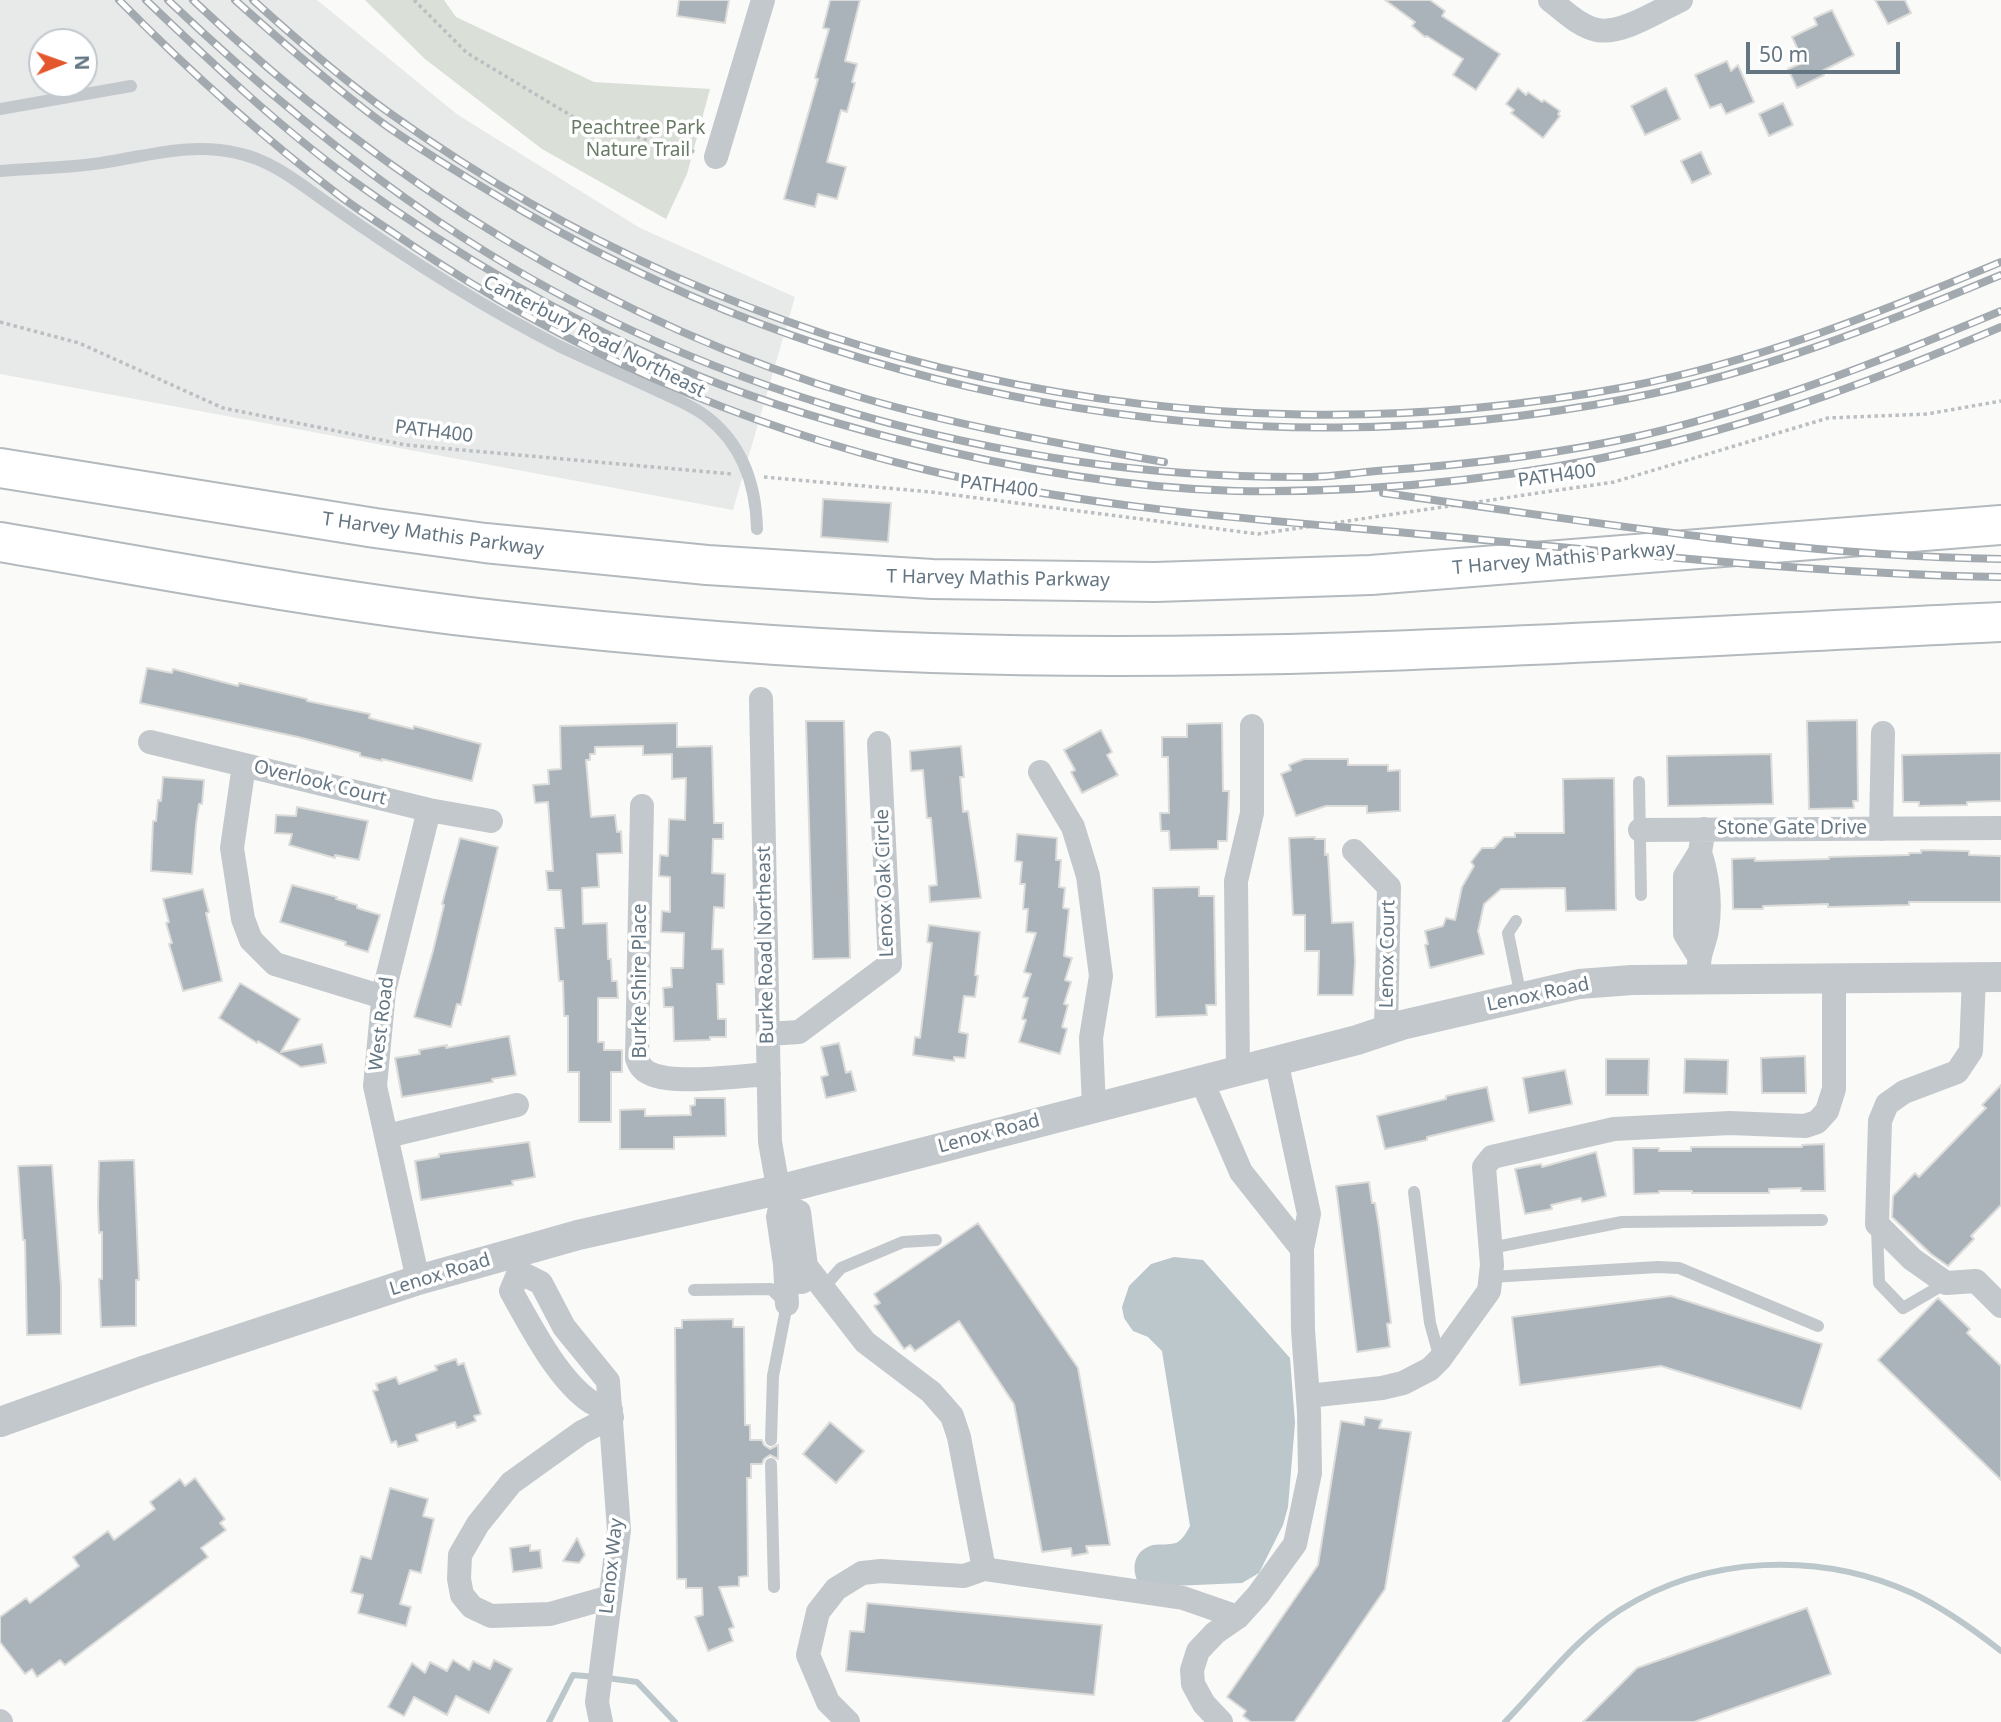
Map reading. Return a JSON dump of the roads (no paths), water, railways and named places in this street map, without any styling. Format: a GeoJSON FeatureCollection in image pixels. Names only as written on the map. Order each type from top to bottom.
{"type":"FeatureCollection","features":[{"type":"Feature","properties":{"kind":"highway","name":"T Harvey Mathis Parkway"},"geometry":{"type":"LineString","coordinates":[[0,468],[485,543],[707,565],[932,579],[1155,582],[1358,575],[2001,525]]}},
{"type":"Feature","properties":{"kind":"highway"},"geometry":{"type":"LineString","coordinates":[[0,542],[365,602],[476,617],[701,639],[929,653],[1156,656],[1376,651],[2001,621]]}},
{"type":"Feature","properties":{"kind":"street"},"geometry":{"type":"LineString","coordinates":[[716,157],[763,0]]}},
{"type":"Feature","properties":{"kind":"street"},"geometry":{"type":"LineString","coordinates":[[1550,0],[1576,21],[1596,30],[1611,30],[1625,27],[1681,0]]}},
{"type":"Feature","properties":{"kind":"street","name":"Burke Road Northeast"},"geometry":{"type":"LineString","coordinates":[[761,699],[770,1142],[780,1197],[778,1217],[798,1253],[787,1304]]}},
{"type":"Feature","properties":{"kind":"street"},"geometry":{"type":"LineString","coordinates":[[1238,1069],[1236,881],[1252,813],[1252,726]]}},
{"type":"Feature","properties":{"kind":"street","name":"Stone Gate Drive"},"geometry":{"type":"LineString","coordinates":[[1881,829],[1883,733]]}},
{"type":"Feature","properties":{"kind":"street","name":"Overlook Court"},"geometry":{"type":"LineString","coordinates":[[150,742],[429,810],[491,821]]}},
{"type":"Feature","properties":{"kind":"street","name":"Lenox Oak Circle"},"geometry":{"type":"LineString","coordinates":[[768,1034],[799,1032],[890,964],[880,743]]}},
{"type":"Feature","properties":{"kind":"street"},"geometry":{"type":"LineString","coordinates":[[244,765],[232,848],[243,919],[251,940],[275,964],[383,997]]}},
{"type":"Feature","properties":{"kind":"street"},"geometry":{"type":"LineString","coordinates":[[1040,772],[1073,827],[1088,876],[1101,976],[1091,1038],[1094,1107]]}},
{"type":"Feature","properties":{"kind":"street","name":"Burke Shire Place"},"geometry":{"type":"LineString","coordinates":[[642,806],[639,1065],[648,1073],[675,1079],[769,1074]]}},
{"type":"Feature","properties":{"kind":"street","name":"West Road"},"geometry":{"type":"LineString","coordinates":[[418,1280],[375,1086],[383,997],[429,810]]}},
{"type":"Feature","properties":{"kind":"street","name":"Stone Gate Drive"},"geometry":{"type":"LineString","coordinates":[[1640,830],[1702,841],[1881,829],[2001,828]]}},
{"type":"Feature","properties":{"kind":"street","name":"Stone Gate Drive"},"geometry":{"type":"LineString","coordinates":[[1699,967],[1707,932],[1696,904],[1708,877],[1702,841]]}},
{"type":"Feature","properties":{"kind":"street","name":"Lenox Court"},"geometry":{"type":"LineString","coordinates":[[1354,851],[1389,887],[1386,1031]]}},
{"type":"Feature","properties":{"kind":"street","name":"Lenox Road"},"geometry":{"type":"LineString","coordinates":[[0,1422],[146,1370],[418,1280],[517,1262],[578,1235],[780,1197],[1094,1107],[1579,984],[1632,979],[1699,967],[1834,978],[1987,977]]}},
{"type":"Feature","properties":{"kind":"street"},"geometry":{"type":"LineString","coordinates":[[1987,977],[1971,1051],[1957,1072],[1904,1092],[1887,1104],[1880,1121],[1877,1224],[1912,1259],[1947,1283],[1976,1281],[2001,1306]]}},
{"type":"Feature","properties":{"kind":"street"},"geometry":{"type":"LineString","coordinates":[[1308,1396],[1403,1383],[1430,1369],[1440,1359],[1489,1291],[1491,1248],[1484,1167],[1492,1157],[1614,1129],[1730,1123],[1805,1126],[1817,1122],[1827,1111],[1834,1089],[1834,978]]}},
{"type":"Feature","properties":{"kind":"street"},"geometry":{"type":"LineString","coordinates":[[1221,1722],[1203,1704],[1193,1684],[1192,1670],[1198,1651],[1215,1633],[1238,1617],[1258,1595],[1295,1544],[1310,1473],[1302,1248],[1308,1214],[1276,1060]]}},
{"type":"Feature","properties":{"kind":"street"},"geometry":{"type":"LineString","coordinates":[[1201,1079],[1241,1172],[1251,1175],[1266,1191],[1269,1205],[1302,1248]]}},
{"type":"Feature","properties":{"kind":"street"},"geometry":{"type":"LineString","coordinates":[[387,1136],[517,1105]]}},
{"type":"Feature","properties":{"kind":"street"},"geometry":{"type":"LineString","coordinates":[[1269,1205],[1304,1194]]}},
{"type":"Feature","properties":{"kind":"street"},"geometry":{"type":"LineString","coordinates":[[798,1253],[865,1342],[931,1392],[952,1416],[959,1437],[984,1569]]}},
{"type":"Feature","properties":{"kind":"street"},"geometry":{"type":"LineString","coordinates":[[517,1262],[511,1291],[540,1341],[562,1374],[590,1402],[612,1414]]}},
{"type":"Feature","properties":{"kind":"street","name":"Lenox Way"},"geometry":{"type":"LineString","coordinates":[[517,1262],[541,1283],[564,1327],[608,1381],[619,1530],[604,1639],[599,1712]]}},
{"type":"Feature","properties":{"kind":"street"},"geometry":{"type":"LineString","coordinates":[[540,1341],[564,1327]]}},
{"type":"Feature","properties":{"kind":"street"},"geometry":{"type":"LineString","coordinates":[[610,1597],[550,1614],[491,1616],[472,1607],[462,1595],[459,1579],[460,1555],[478,1524],[511,1483],[612,1414]]}},
{"type":"Feature","properties":{"kind":"street"},"geometry":{"type":"LineString","coordinates":[[848,1722],[828,1702],[808,1655],[818,1612],[836,1589],[862,1573],[881,1571],[964,1576],[984,1569],[1183,1598],[1238,1617]]}},
{"type":"Feature","properties":{"kind":"lane"},"geometry":{"type":"LineString","coordinates":[[0,109],[131,86]]}},
{"type":"Feature","properties":{"kind":"lane","name":"Canterbury Road Northeast"},"geometry":{"type":"LineString","coordinates":[[0,170],[98,164],[199,148],[238,153],[275,166],[390,247],[478,301],[560,346],[697,410],[708,418],[733,443],[749,475],[756,503],[757,529]]}},
{"type":"Feature","properties":{"kind":"lane"},"geometry":{"type":"LineString","coordinates":[[1639,782],[1641,895]]}},
{"type":"Feature","properties":{"kind":"lane"},"geometry":{"type":"LineString","coordinates":[[1516,921],[1508,933],[1521,997]]}},
{"type":"Feature","properties":{"kind":"lane"},"geometry":{"type":"LineString","coordinates":[[1413,1192],[1430,1323],[1440,1359]]}},
{"type":"Feature","properties":{"kind":"lane"},"geometry":{"type":"LineString","coordinates":[[1491,1248],[1622,1222],[1822,1220]]}},
{"type":"Feature","properties":{"kind":"lane"},"geometry":{"type":"LineString","coordinates":[[1877,1224],[1879,1283],[1903,1308],[1947,1283]]}},
{"type":"Feature","properties":{"kind":"lane"},"geometry":{"type":"LineString","coordinates":[[824,1287],[841,1268],[903,1242],[936,1240]]}},
{"type":"Feature","properties":{"kind":"lane"},"geometry":{"type":"LineString","coordinates":[[1491,1277],[1679,1268],[1818,1326]]}},
{"type":"Feature","properties":{"kind":"lane"},"geometry":{"type":"LineString","coordinates":[[694,1290],[771,1289],[787,1304],[773,1376],[771,1440]]}},
{"type":"Feature","properties":{"kind":"lane"},"geometry":{"type":"LineString","coordinates":[[771,1464],[774,1587]]}},
{"type":"Feature","properties":{"kind":"waterway"},"geometry":{"type":"LineString","coordinates":[[1505,1722],[1588,1634],[1620,1610],[1689,1578],[1726,1569],[1802,1565],[1876,1579],[1935,1605],[2001,1651]]}},
{"type":"Feature","properties":{"kind":"waterway"},"geometry":{"type":"LineString","coordinates":[[549,1722],[573,1675],[596,1677]]}},
{"type":"Feature","properties":{"kind":"waterway"},"geometry":{"type":"LineString","coordinates":[[607,1678],[637,1682],[675,1722]]}},
{"type":"Feature","properties":{"kind":"railway"},"geometry":{"type":"LineString","coordinates":[[119,0],[226,102],[282,150],[365,214],[467,281],[529,317],[656,380],[722,407],[858,452],[990,484],[1183,512],[1721,562],[1861,572],[2001,577]]}},
{"type":"Feature","properties":{"kind":"railway"},"geometry":{"type":"LineString","coordinates":[[146,0],[246,93],[352,180],[429,233],[549,304],[633,347],[756,398],[868,432],[1022,467],[1150,486],[1236,491],[1391,486],[1495,476],[1598,459],[1738,424],[1871,379],[2001,327]]}},
{"type":"Feature","properties":{"kind":"railway"},"geometry":{"type":"LineString","coordinates":[[168,0],[298,116],[402,196],[535,281],[637,333],[743,377],[853,413],[966,441],[1080,462],[1194,474],[1316,477],[1544,454],[1643,435],[1780,396],[2001,311]]}},
{"type":"Feature","properties":{"kind":"railway"},"geometry":{"type":"LineString","coordinates":[[193,0],[266,66],[342,128],[422,186],[504,239],[590,287],[678,330],[769,367],[863,398],[1013,434],[1164,462]]}},
{"type":"Feature","properties":{"kind":"railway"},"geometry":{"type":"LineString","coordinates":[[235,0],[325,78],[395,132],[494,194],[624,265],[760,324],[900,369],[1043,402],[1189,422],[1337,428],[1484,420],[1631,398],[1726,375],[1819,346],[2001,275]]}},
{"type":"Feature","properties":{"kind":"railway"},"geometry":{"type":"LineString","coordinates":[[253,0],[320,59],[391,114],[529,203],[674,276],[825,334],[980,377],[1139,404],[1301,415],[1463,409],[1626,387],[1674,377],[1770,350],[1909,300],[2001,262]]}},
{"type":"Feature","properties":{"kind":"railway"},"geometry":{"type":"LineString","coordinates":[[1383,493],[1768,544],[2001,559]]}},
{"type":"Feature","properties":{"kind":"park label","name":"Peachtree Park Nature Trail"},"geometry":{"type":"Point","coordinates":[638,140]}}]}
